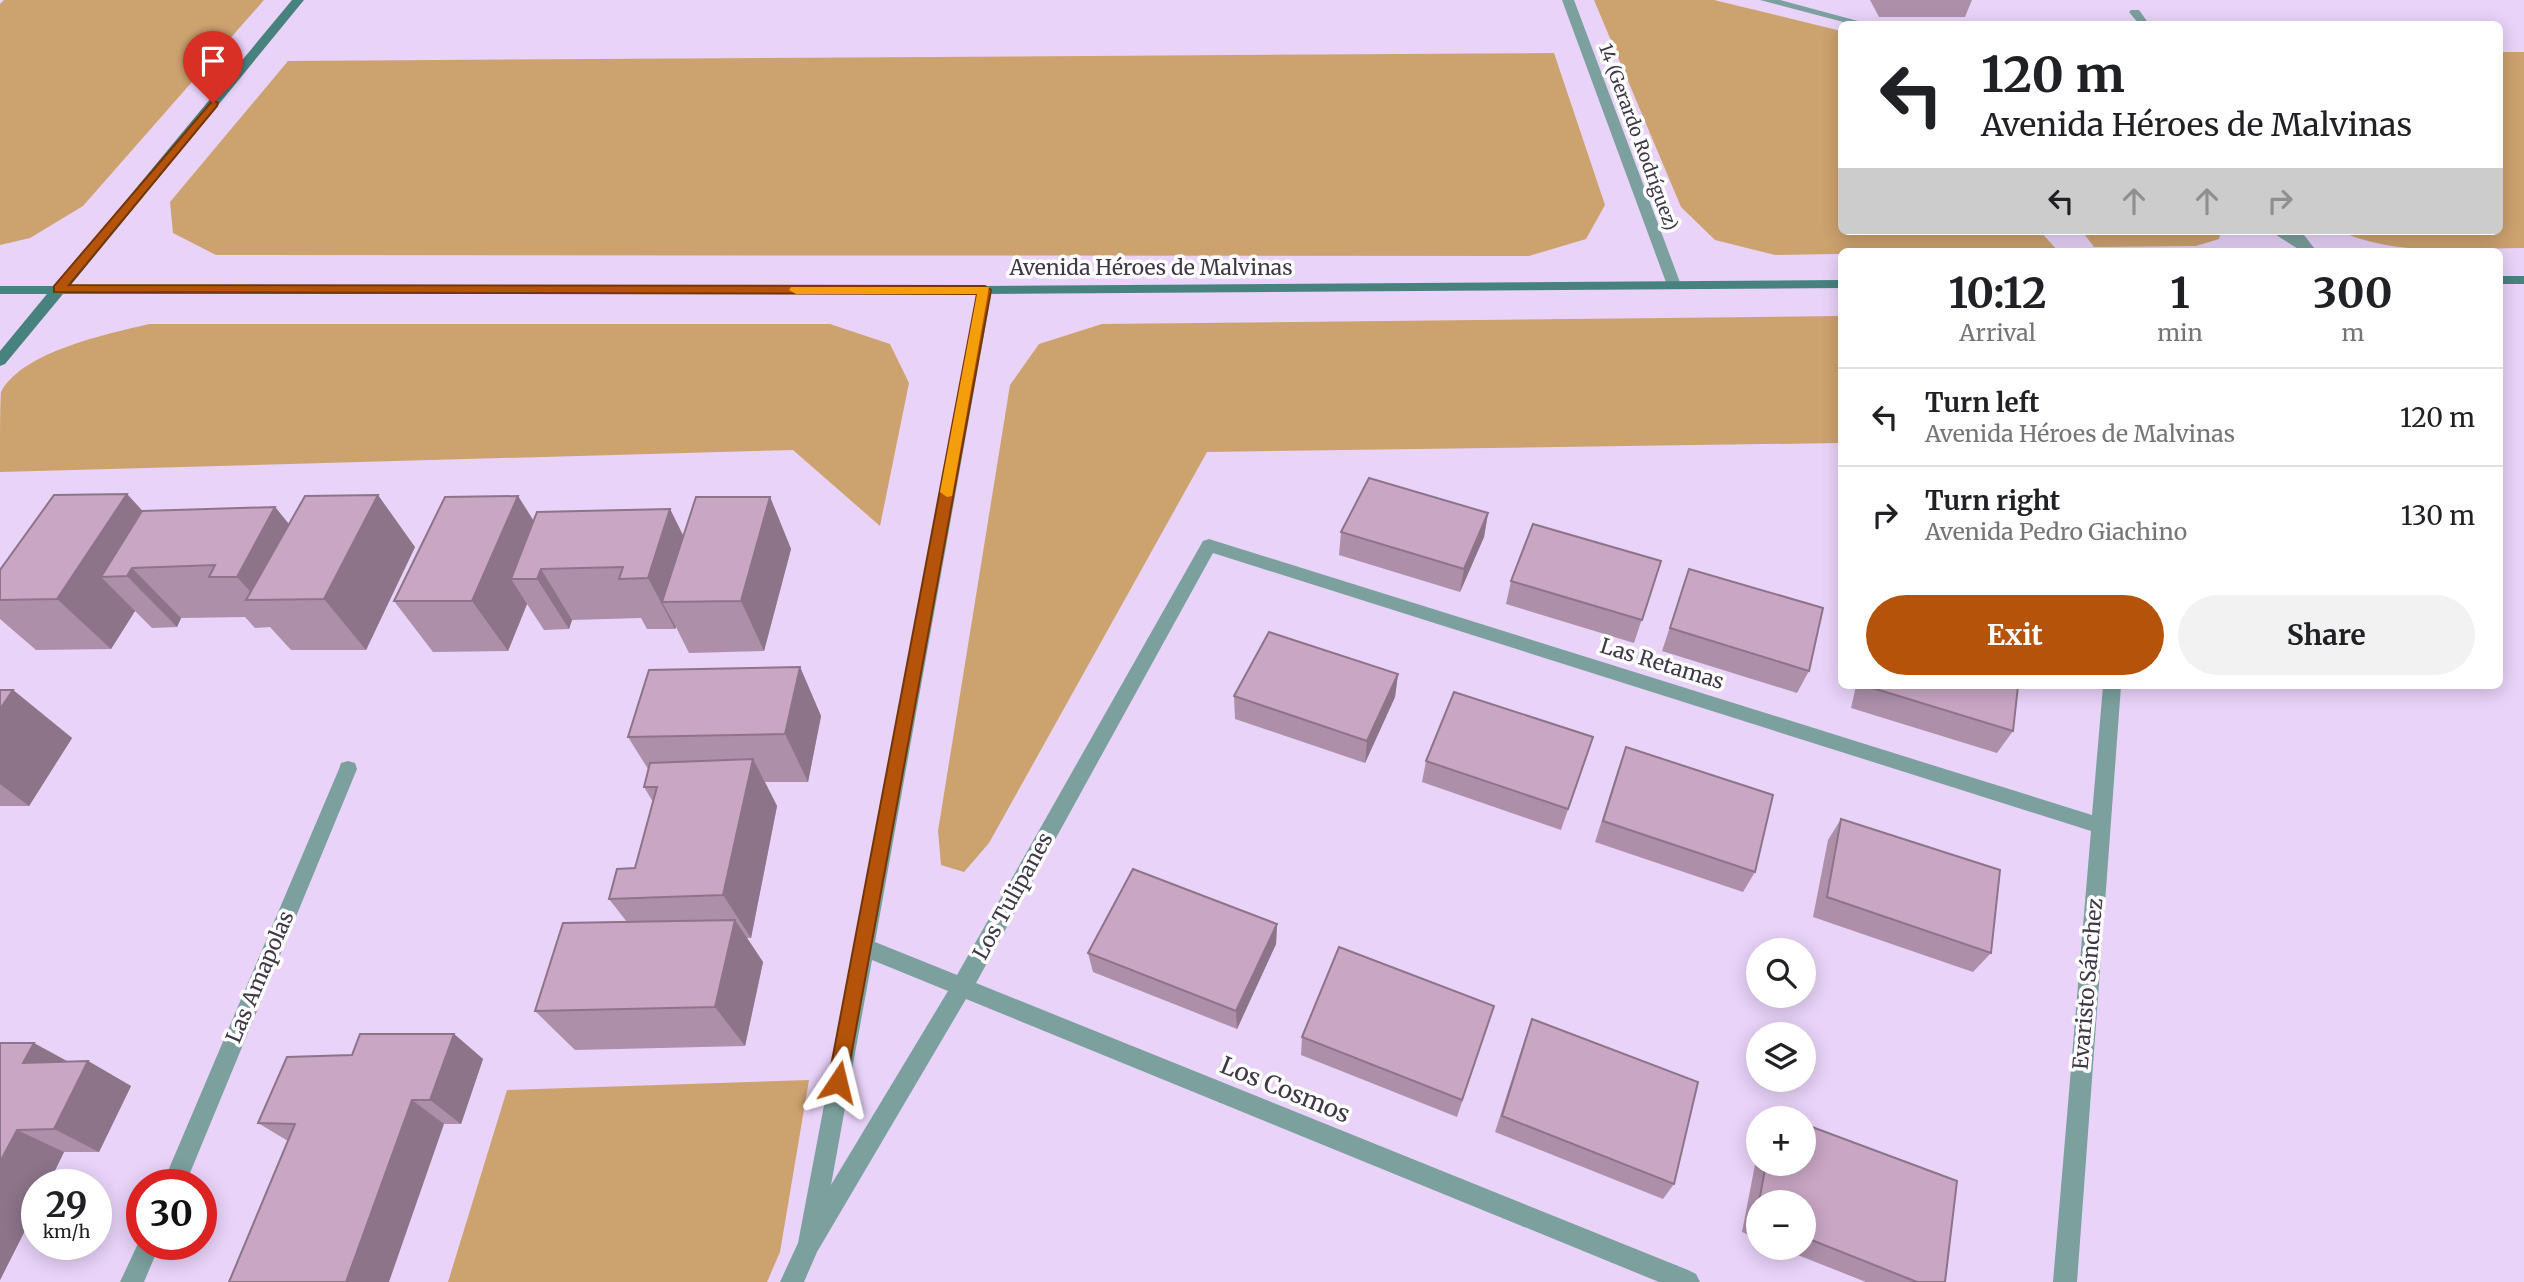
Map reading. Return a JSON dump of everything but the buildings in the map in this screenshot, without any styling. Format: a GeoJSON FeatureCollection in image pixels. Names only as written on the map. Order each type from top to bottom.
{"type":"FeatureCollection","features":[{"type":"Feature","properties":{"kind":"main road"},"geometry":{"type":"LineString","coordinates":[[0,361],[298,0]]}},
{"type":"Feature","properties":{"kind":"main road"},"geometry":{"type":"LineString","coordinates":[[2503,280],[2524,280]]}},
{"type":"Feature","properties":{"kind":"main road","name":"Avenida Héroes de Malvinas"},"geometry":{"type":"LineString","coordinates":[[0,290],[985,290],[1838,284]]}},
{"type":"Feature","properties":{"kind":"street","name":"14 (Gerardo Rodríguez)"},"geometry":{"type":"LineString","coordinates":[[1568,0],[1674,285]]}},
{"type":"Feature","properties":{"kind":"street"},"geometry":{"type":"LineString","coordinates":[[1766,0],[1851,21]]}},
{"type":"Feature","properties":{"kind":"street"},"geometry":{"type":"LineString","coordinates":[[2135,12],[2142,21]]}},
{"type":"Feature","properties":{"kind":"street"},"geometry":{"type":"LineString","coordinates":[[2284,235],[2307,248]]}},
{"type":"Feature","properties":{"kind":"street","name":"Los Tulipanes"},"geometry":{"type":"LineString","coordinates":[[809,1244],[985,290]]}},
{"type":"Feature","properties":{"kind":"street","name":"Los Tulipanes"},"geometry":{"type":"LineString","coordinates":[[792,1282],[809,1244],[961,987],[1209,545]]}},
{"type":"Feature","properties":{"kind":"street","name":"Las Retamas"},"geometry":{"type":"LineString","coordinates":[[1209,545],[2102,826]]}},
{"type":"Feature","properties":{"kind":"street","name":"Evaristo Sánchez"},"geometry":{"type":"LineString","coordinates":[[2065,1282],[2112,689]]}},
{"type":"Feature","properties":{"kind":"street","name":"Las Amapolas"},"geometry":{"type":"LineString","coordinates":[[180,1169],[348,769]]}},
{"type":"Feature","properties":{"kind":"street","name":"Los Cosmos"},"geometry":{"type":"LineString","coordinates":[[863,947],[1688,1282]]}},
{"type":"Feature","properties":{"kind":"street"},"geometry":{"type":"LineString","coordinates":[[132,1282],[141,1260]]}},
{"type":"Feature","properties":{"kind":"shaded area"},"geometry":{"type":"Polygon","coordinates":[[[4,0],[264,0],[83,206],[30,238],[0,245],[0,4],[4,0]]]}},
{"type":"Feature","properties":{"kind":"shaded area"},"geometry":{"type":"Polygon","coordinates":[[[1594,0],[1714,0],[1838,30],[1838,235],[2044,235],[2055,248],[1838,248],[1838,254],[1775,255],[1715,240],[1681,207],[1594,0]]]}},
{"type":"Feature","properties":{"kind":"shaded area"},"geometry":{"type":"Polygon","coordinates":[[[2503,52],[2524,52],[2524,248],[2407,248],[2351,235],[2503,235],[2503,52]]]}},
{"type":"Feature","properties":{"kind":"shaded area"},"geometry":{"type":"Polygon","coordinates":[[[1554,53],[1605,205],[1586,239],[1529,256],[216,255],[173,233],[170,202],[288,61],[1554,53]]]}},
{"type":"Feature","properties":{"kind":"shaded area"},"geometry":{"type":"Polygon","coordinates":[[[2085,235],[2220,235],[2219,239],[2196,246],[2094,247],[2085,235]]]}},
{"type":"Feature","properties":{"kind":"shaded area"},"geometry":{"type":"Polygon","coordinates":[[[1838,316],[1838,443],[1207,452],[989,843],[964,872],[941,865],[938,831],[1010,385],[1039,344],[1102,324],[1838,316]]]}},
{"type":"Feature","properties":{"kind":"shaded area"},"geometry":{"type":"Polygon","coordinates":[[[149,324],[830,324],[890,344],[909,383],[880,526],[793,450],[0,472],[1,392],[12,378],[28,365],[68,346],[149,324]]]}},
{"type":"Feature","properties":{"kind":"shaded area"},"geometry":{"type":"Polygon","coordinates":[[[809,1080],[780,1252],[767,1282],[448,1282],[507,1090],[809,1080]]]}},
{"type":"Feature","properties":{"kind":"slow traffic"},"geometry":{"type":"LineString","coordinates":[[796,290],[985,290],[947,492]]}},
{"type":"Feature","properties":{"kind":"route"},"geometry":{"type":"LineString","coordinates":[[213,103],[59,289],[985,290],[838,1082]]}}]}
